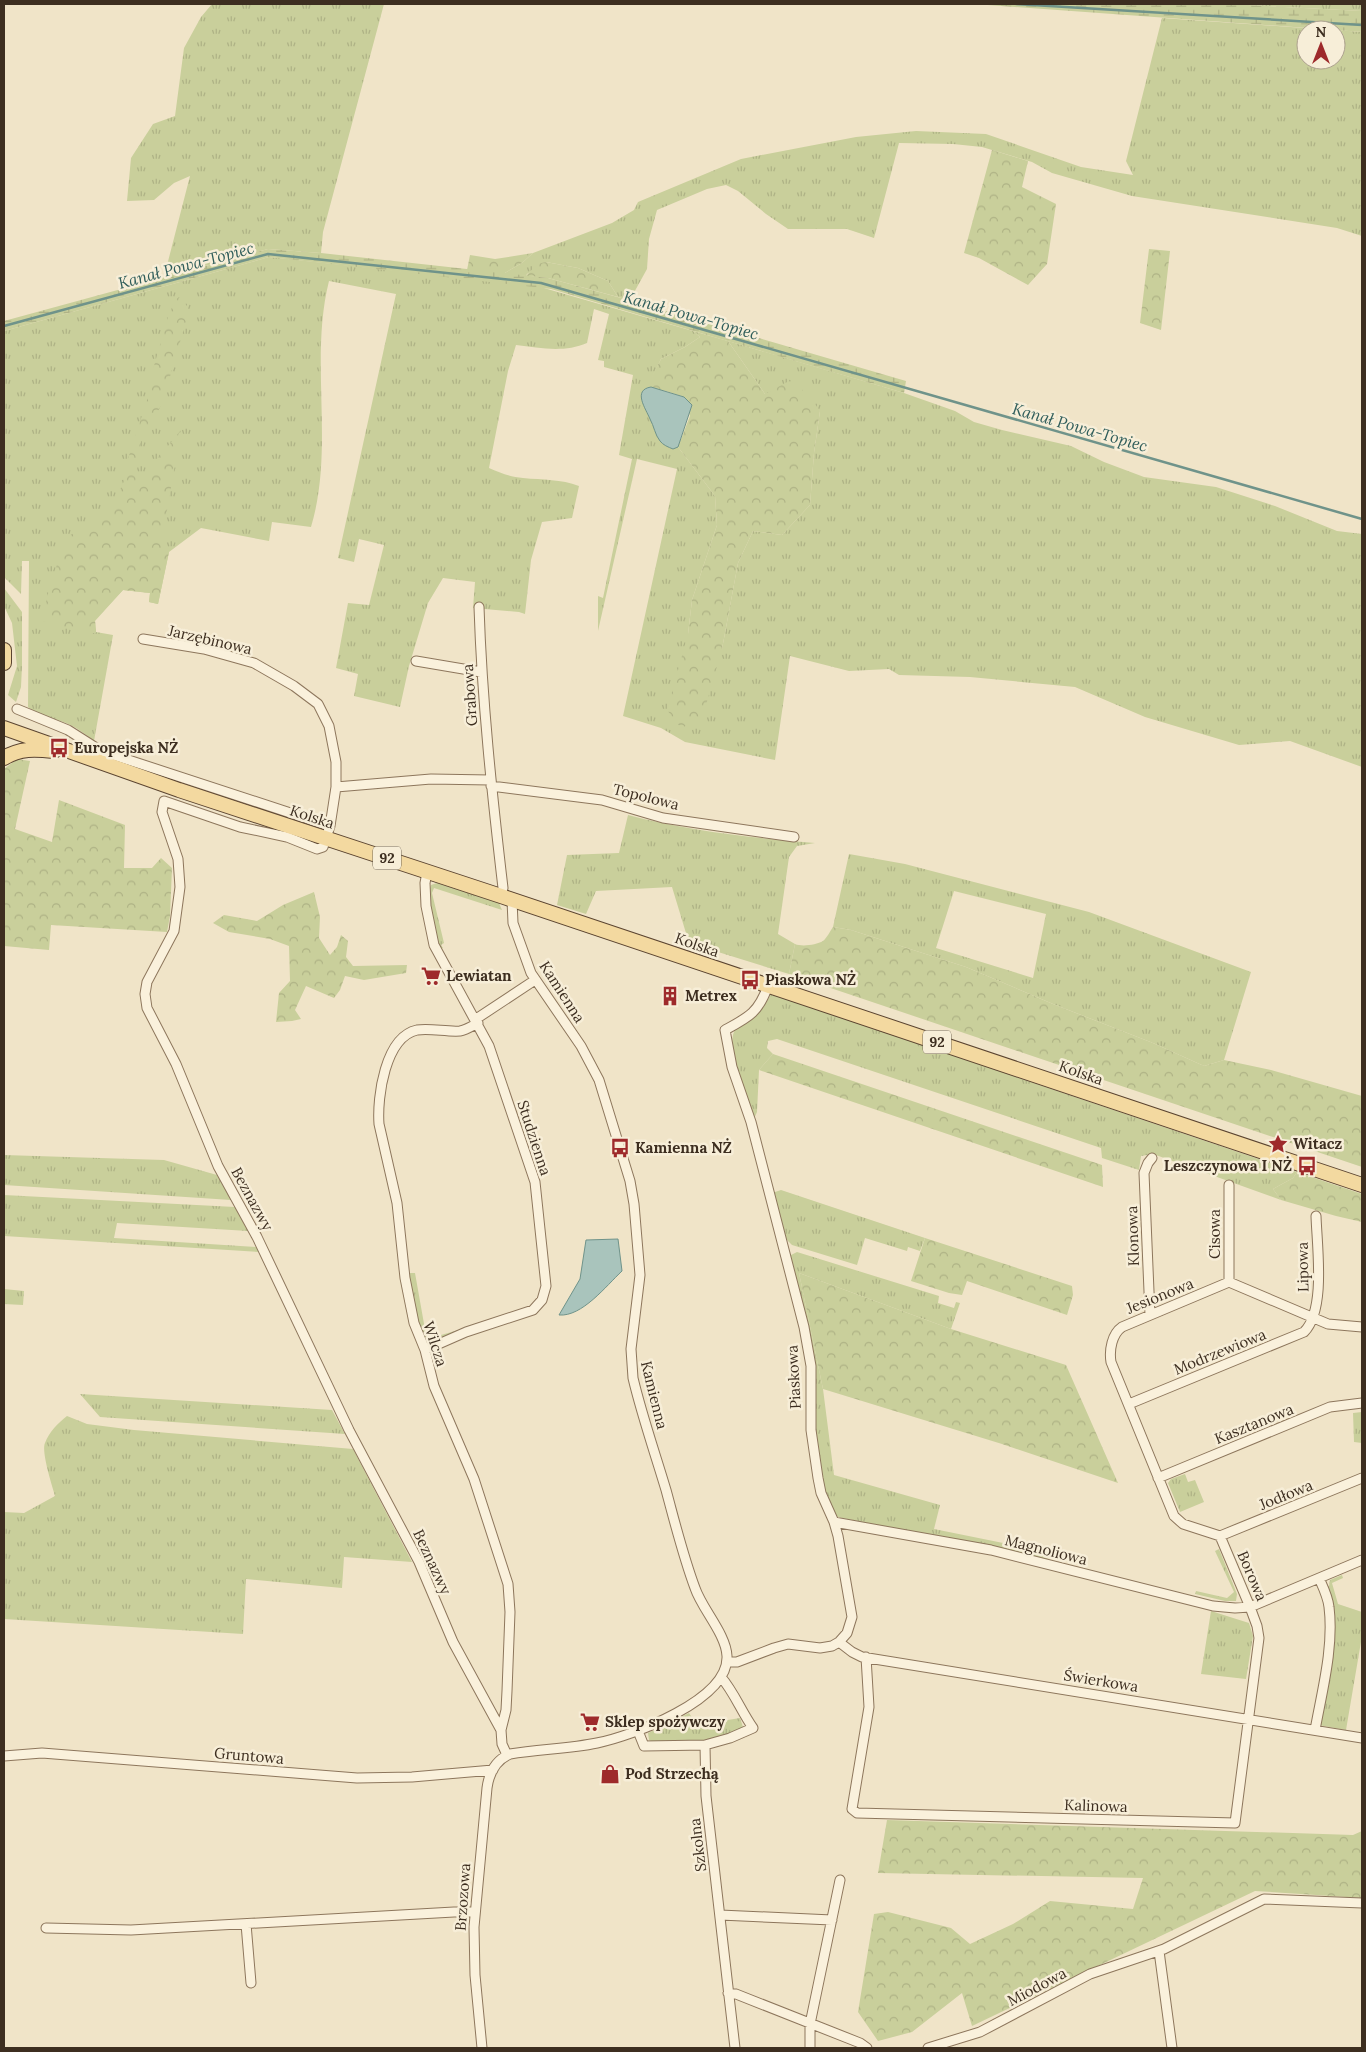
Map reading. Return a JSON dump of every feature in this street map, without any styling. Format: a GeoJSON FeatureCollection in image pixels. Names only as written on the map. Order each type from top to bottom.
{"type":"FeatureCollection","features":[{"type":"Feature","properties":{"kind":"main road"},"geometry":{"type":"LineString","coordinates":[[4,650],[4,663]]}},
{"type":"Feature","properties":{"kind":"main road","name":"Kolska"},"geometry":{"type":"LineString","coordinates":[[4,728],[179,790],[328,832],[428,872],[1362,1185]]}},
{"type":"Feature","properties":{"kind":"main road"},"geometry":{"type":"LineString","coordinates":[[4,758],[16,751],[30,749],[77,754]]}},
{"type":"Feature","properties":{"kind":"street","name":"Grabowa"},"geometry":{"type":"LineString","coordinates":[[479,607],[481,672],[491,783]]}},
{"type":"Feature","properties":{"kind":"street","name":"Jarzębinowa"},"geometry":{"type":"LineString","coordinates":[[143,639],[204,649],[254,663],[294,686],[318,704],[329,726],[336,762],[336,787]]}},
{"type":"Feature","properties":{"kind":"street"},"geometry":{"type":"LineString","coordinates":[[416,661],[481,672]]}},
{"type":"Feature","properties":{"kind":"street"},"geometry":{"type":"LineString","coordinates":[[17,708],[68,730],[101,751],[328,832],[336,787]]}},
{"type":"Feature","properties":{"kind":"street","name":"Topolowa"},"geometry":{"type":"LineString","coordinates":[[336,787],[432,779],[491,783],[602,800],[663,818],[794,837]]}},
{"type":"Feature","properties":{"kind":"street"},"geometry":{"type":"LineString","coordinates":[[491,783],[503,888],[506,898]]}},
{"type":"Feature","properties":{"kind":"street","name":"Beznazwy"},"geometry":{"type":"LineString","coordinates":[[328,832],[323,847],[317,848],[287,837],[240,827],[164,801],[162,812],[175,848],[179,869],[178,904],[174,931],[148,977],[145,988],[145,1000],[151,1018],[176,1064],[218,1166],[257,1237],[349,1430],[419,1562],[453,1642],[500,1730],[502,1744],[507,1755]]}},
{"type":"Feature","properties":{"kind":"street","name":"Studzienna"},"geometry":{"type":"LineString","coordinates":[[425,1350],[466,1332],[533,1310],[538,1306],[545,1293],[546,1286],[535,1182],[489,1046],[434,945],[426,906],[425,883],[428,872]]}},
{"type":"Feature","properties":{"kind":"street","name":"Kamienna"},"geometry":{"type":"LineString","coordinates":[[506,898],[526,962],[535,980],[566,1023],[596,1072],[626,1167],[634,1204],[640,1274],[632,1342],[632,1372],[695,1590],[724,1643],[727,1662]]}},
{"type":"Feature","properties":{"kind":"street","name":"Wilcza"},"geometry":{"type":"LineString","coordinates":[[500,1730],[506,1710],[510,1612],[508,1584],[474,1479],[434,1386],[425,1350],[414,1323],[397,1203],[378,1124],[378,1102],[384,1072],[394,1050],[405,1035],[425,1029],[460,1030],[477,1021],[535,980]]}},
{"type":"Feature","properties":{"kind":"street","name":"Piaskowa"},"geometry":{"type":"LineString","coordinates":[[768,986],[761,1003],[754,1013],[725,1030],[732,1067],[751,1122],[804,1326],[811,1366],[811,1430],[818,1478],[821,1493],[834,1522],[852,1617],[848,1630],[839,1642]]}},
{"type":"Feature","properties":{"kind":"street","name":"Klonowa"},"geometry":{"type":"LineString","coordinates":[[1150,1315],[1144,1172],[1152,1158]]}},
{"type":"Feature","properties":{"kind":"street","name":"Cisowa"},"geometry":{"type":"LineString","coordinates":[[1229,1185],[1230,1282]]}},
{"type":"Feature","properties":{"kind":"street","name":"Lipowa"},"geometry":{"type":"LineString","coordinates":[[1314,1317],[1318,1302],[1316,1216]]}},
{"type":"Feature","properties":{"kind":"street"},"geometry":{"type":"LineString","coordinates":[[1230,1282],[1328,1324],[1362,1327]]}},
{"type":"Feature","properties":{"kind":"street","name":"Jesionowa"},"geometry":{"type":"LineString","coordinates":[[1158,1478],[1111,1362],[1110,1349],[1119,1328],[1230,1282]]}},
{"type":"Feature","properties":{"kind":"street","name":"Modrzewiowa"},"geometry":{"type":"LineString","coordinates":[[1129,1404],[1302,1334],[1311,1324],[1314,1317]]}},
{"type":"Feature","properties":{"kind":"street","name":"Kasztanowa"},"geometry":{"type":"LineString","coordinates":[[1158,1478],[1330,1407],[1340,1404],[1362,1403]]}},
{"type":"Feature","properties":{"kind":"street"},"geometry":{"type":"LineString","coordinates":[[1158,1478],[1176,1520],[1220,1536]]}},
{"type":"Feature","properties":{"kind":"street","name":"Jodłowa"},"geometry":{"type":"LineString","coordinates":[[1220,1536],[1362,1478]]}},
{"type":"Feature","properties":{"kind":"street","name":"Magnoliowa"},"geometry":{"type":"LineString","coordinates":[[834,1522],[991,1550],[1218,1607],[1250,1607]]}},
{"type":"Feature","properties":{"kind":"street","name":"Borowa"},"geometry":{"type":"LineString","coordinates":[[1220,1536],[1258,1626],[1259,1638],[1247,1719]]}},
{"type":"Feature","properties":{"kind":"street"},"geometry":{"type":"LineString","coordinates":[[1250,1607],[1362,1560]]}},
{"type":"Feature","properties":{"kind":"street"},"geometry":{"type":"LineString","coordinates":[[1315,1730],[1326,1662],[1330,1615],[1328,1599],[1319,1578]]}},
{"type":"Feature","properties":{"kind":"street"},"geometry":{"type":"LineString","coordinates":[[492,1770],[507,1755],[596,1744],[638,1731],[693,1703],[721,1677],[727,1662],[737,1662],[781,1646],[796,1644],[824,1648],[839,1642]]}},
{"type":"Feature","properties":{"kind":"street","name":"Świerkowa"},"geometry":{"type":"LineString","coordinates":[[839,1642],[852,1652],[866,1657],[1362,1738]]}},
{"type":"Feature","properties":{"kind":"street","name":"Kalinowa"},"geometry":{"type":"LineString","coordinates":[[866,1657],[869,1707],[852,1809],[857,1813],[1235,1823],[1247,1719]]}},
{"type":"Feature","properties":{"kind":"street"},"geometry":{"type":"LineString","coordinates":[[638,1731],[644,1746],[705,1745],[730,1738],[753,1728],[743,1714],[729,1686],[721,1677]]}},
{"type":"Feature","properties":{"kind":"street","name":"Szkolna"},"geometry":{"type":"LineString","coordinates":[[705,1745],[706,1796],[735,2048]]}},
{"type":"Feature","properties":{"kind":"street","name":"Gruntowa"},"geometry":{"type":"LineString","coordinates":[[4,1756],[42,1753],[357,1778],[412,1777],[492,1770]]}},
{"type":"Feature","properties":{"kind":"street","name":"Brzozowa"},"geometry":{"type":"LineString","coordinates":[[482,2048],[474,1961],[474,1912],[487,1788],[492,1770]]}},
{"type":"Feature","properties":{"kind":"street"},"geometry":{"type":"LineString","coordinates":[[810,2048],[810,2024],[840,1880]]}},
{"type":"Feature","properties":{"kind":"street","name":"Miodowa"},"geometry":{"type":"LineString","coordinates":[[928,2048],[980,2032],[1090,1974],[1159,1951],[1264,1899],[1362,1903]]}},
{"type":"Feature","properties":{"kind":"street"},"geometry":{"type":"LineString","coordinates":[[46,1928],[131,1930],[474,1912]]}},
{"type":"Feature","properties":{"kind":"street"},"geometry":{"type":"LineString","coordinates":[[720,1915],[832,1920]]}},
{"type":"Feature","properties":{"kind":"street"},"geometry":{"type":"LineString","coordinates":[[246,1924],[251,1983]]}},
{"type":"Feature","properties":{"kind":"street"},"geometry":{"type":"LineString","coordinates":[[1159,1951],[1172,2048]]}},
{"type":"Feature","properties":{"kind":"street"},"geometry":{"type":"LineString","coordinates":[[728,1993],[736,1994],[860,2043],[868,2048]]}},
{"type":"Feature","properties":{"kind":"green space"},"geometry":{"type":"Polygon","coordinates":[[[212,4],[384,4],[323,232],[321,253],[268,249],[164,277],[190,176],[174,183],[154,200],[127,201],[131,158],[153,124],[175,116],[184,48],[201,17],[212,4]]]}},
{"type":"Feature","properties":{"kind":"green space"},"geometry":{"type":"Polygon","coordinates":[[[974,4],[1229,4],[1362,11],[1362,32],[1346,31],[1346,20],[1296,20],[1296,27],[974,4]]]}},
{"type":"Feature","properties":{"kind":"green space"},"geometry":{"type":"Polygon","coordinates":[[[1229,4],[1362,4],[1362,11],[1229,4]]]}},
{"type":"Feature","properties":{"kind":"green space"},"geometry":{"type":"Polygon","coordinates":[[[1162,18],[1296,27],[1296,70],[1346,70],[1346,31],[1362,32],[1362,236],[1337,228],[1132,196],[1052,173],[1032,162],[982,147],[953,144],[899,143],[874,238],[847,229],[788,229],[738,191],[726,185],[707,189],[657,210],[649,239],[647,269],[631,298],[632,301],[618,297],[608,281],[578,268],[546,262],[526,276],[503,274],[522,263],[533,253],[612,223],[634,210],[638,202],[741,159],[856,137],[916,131],[986,134],[1081,167],[1133,175],[1126,161],[1162,18]]]}},
{"type":"Feature","properties":{"kind":"green space"},"geometry":{"type":"Polygon","coordinates":[[[992,150],[1028,161],[1022,187],[1056,204],[1047,264],[1028,285],[979,258],[964,253],[992,150]]]}},
{"type":"Feature","properties":{"kind":"green space"},"geometry":{"type":"Polygon","coordinates":[[[268,249],[548,278],[906,381],[904,393],[551,289],[269,257],[4,331],[4,321],[268,249]]]}},
{"type":"Feature","properties":{"kind":"green space"},"geometry":{"type":"Polygon","coordinates":[[[1149,249],[1170,251],[1161,330],[1140,323],[1149,249]]]}},
{"type":"Feature","properties":{"kind":"green space"},"geometry":{"type":"Polygon","coordinates":[[[533,253],[522,263],[503,274],[467,270],[470,255],[495,259],[533,253]]]}},
{"type":"Feature","properties":{"kind":"green space"},"geometry":{"type":"Polygon","coordinates":[[[269,257],[537,286],[693,331],[700,337],[661,359],[647,388],[651,387],[681,441],[678,447],[715,496],[717,525],[692,600],[688,634],[722,649],[738,563],[753,531],[782,535],[810,505],[814,453],[820,411],[765,394],[728,341],[904,393],[955,411],[974,422],[1071,446],[1104,462],[1144,477],[1216,487],[1275,506],[1337,531],[1362,534],[1362,767],[1290,741],[1239,745],[1145,717],[1075,687],[970,677],[899,675],[889,669],[849,671],[790,656],[775,760],[685,742],[661,728],[623,716],[677,469],[637,459],[598,631],[598,596],[603,598],[632,459],[619,455],[633,375],[604,367],[604,361],[598,360],[609,314],[594,309],[587,343],[561,349],[516,345],[508,371],[489,468],[514,477],[559,481],[579,486],[572,518],[542,522],[531,560],[525,614],[473,608],[475,582],[443,578],[428,603],[409,666],[400,707],[354,696],[358,674],[336,668],[348,603],[369,605],[384,545],[359,539],[354,562],[338,558],[396,294],[329,281],[323,311],[321,342],[321,466],[318,497],[311,527],[272,522],[269,541],[201,528],[169,552],[158,604],[149,602],[150,593],[123,590],[95,621],[96,632],[113,635],[94,741],[70,725],[41,715],[28,707],[29,561],[22,561],[21,594],[4,577],[4,331],[269,257]]]}},
{"type":"Feature","properties":{"kind":"green space"},"geometry":{"type":"Polygon","coordinates":[[[546,262],[578,268],[608,281],[618,297],[548,278],[526,276],[537,264],[546,262]]]}},
{"type":"Feature","properties":{"kind":"green space"},"geometry":{"type":"Polygon","coordinates":[[[179,297],[187,306],[187,318],[162,404],[141,440],[134,492],[154,463],[181,430],[161,545],[169,552],[158,604],[149,602],[150,593],[123,590],[95,620],[96,633],[84,633],[43,621],[53,577],[69,535],[86,529],[108,516],[124,481],[127,462],[148,397],[154,366],[168,317],[175,300],[179,297]]]}},
{"type":"Feature","properties":{"kind":"green space"},"geometry":{"type":"Polygon","coordinates":[[[693,331],[728,341],[765,394],[789,381],[807,393],[820,411],[814,453],[810,505],[782,535],[753,531],[738,563],[722,649],[702,719],[681,728],[667,710],[688,634],[692,600],[717,525],[715,496],[678,447],[690,416],[684,397],[666,391],[646,388],[661,359],[700,337],[693,331]]]}},
{"type":"Feature","properties":{"kind":"green space"},"geometry":{"type":"Polygon","coordinates":[[[4,588],[22,612],[21,687],[16,702],[8,695],[17,666],[12,623],[4,606],[4,588]]]}},
{"type":"Feature","properties":{"kind":"green space"},"geometry":{"type":"Polygon","coordinates":[[[17,759],[30,761],[15,829],[52,842],[59,800],[125,825],[124,868],[152,868],[161,858],[172,868],[170,916],[167,932],[51,925],[49,950],[4,946],[4,769],[17,759]]]}},
{"type":"Feature","properties":{"kind":"green space"},"geometry":{"type":"Polygon","coordinates":[[[628,815],[721,833],[815,843],[797,846],[789,857],[778,934],[795,944],[789,974],[689,943],[672,887],[596,891],[586,914],[557,905],[567,855],[619,853],[628,815]]]}},
{"type":"Feature","properties":{"kind":"green space"},"geometry":{"type":"Polygon","coordinates":[[[849,854],[905,864],[1089,912],[1251,972],[1224,1060],[1204,1066],[1153,1043],[1053,1004],[966,967],[851,930],[833,927],[849,854]],[[954,891],[936,948],[1033,978],[1046,914],[954,891]]]}},
{"type":"Feature","properties":{"kind":"green space"},"geometry":{"type":"Polygon","coordinates":[[[437,883],[499,903],[502,910],[434,888],[432,893],[444,943],[441,945],[443,948],[441,949],[434,927],[429,899],[431,885],[437,883]]]}},
{"type":"Feature","properties":{"kind":"green space"},"geometry":{"type":"Polygon","coordinates":[[[314,892],[320,917],[319,938],[330,955],[337,947],[341,935],[348,941],[346,957],[353,966],[407,965],[406,973],[364,980],[345,976],[340,990],[334,998],[306,986],[295,1010],[301,1019],[276,1022],[279,993],[290,981],[289,946],[270,939],[229,932],[213,923],[224,915],[257,921],[283,905],[314,892]]]}},
{"type":"Feature","properties":{"kind":"green space"},"geometry":{"type":"Polygon","coordinates":[[[833,927],[851,930],[966,967],[1053,1004],[1153,1043],[1204,1066],[1224,1060],[1271,1070],[1362,1096],[1362,1167],[789,974],[795,944],[805,945],[823,941],[833,927]]]}},
{"type":"Feature","properties":{"kind":"green space"},"geometry":{"type":"Polygon","coordinates":[[[771,994],[1297,1172],[1293,1178],[1273,1189],[1281,1200],[1153,1154],[1141,1156],[1139,1170],[1102,1158],[1101,1148],[777,1039],[768,1041],[767,1048],[773,1054],[759,1070],[757,1112],[753,1121],[734,1059],[733,1036],[737,1028],[754,1017],[771,994]]]}},
{"type":"Feature","properties":{"kind":"green space"},"geometry":{"type":"Polygon","coordinates":[[[773,1054],[1102,1165],[1103,1187],[759,1070],[773,1054]]]}},
{"type":"Feature","properties":{"kind":"green space"},"geometry":{"type":"Polygon","coordinates":[[[4,1155],[164,1160],[217,1175],[231,1200],[4,1185],[4,1155]]]}},
{"type":"Feature","properties":{"kind":"green space"},"geometry":{"type":"Polygon","coordinates":[[[1297,1172],[1362,1194],[1362,1222],[1281,1200],[1273,1189],[1293,1178],[1297,1172]]]}},
{"type":"Feature","properties":{"kind":"green space"},"geometry":{"type":"Polygon","coordinates":[[[781,1190],[925,1238],[920,1251],[908,1247],[907,1251],[865,1238],[857,1265],[792,1245],[784,1237],[772,1193],[781,1190]]]}},
{"type":"Feature","properties":{"kind":"green space"},"geometry":{"type":"Polygon","coordinates":[[[4,1195],[235,1207],[248,1231],[117,1223],[114,1238],[258,1247],[260,1252],[4,1236],[4,1195]]]}},
{"type":"Feature","properties":{"kind":"green space"},"geometry":{"type":"Polygon","coordinates":[[[925,1238],[1072,1286],[1073,1295],[1067,1315],[967,1281],[962,1295],[949,1293],[911,1281],[925,1238]]]}},
{"type":"Feature","properties":{"kind":"green space"},"geometry":{"type":"Polygon","coordinates":[[[797,1252],[939,1296],[938,1303],[954,1308],[956,1302],[960,1303],[951,1329],[799,1273],[823,1389],[834,1475],[940,1505],[934,1529],[1013,1545],[1021,1542],[1034,1544],[1039,1553],[1048,1555],[1047,1560],[838,1517],[832,1511],[820,1480],[813,1403],[789,1256],[797,1252]]]}},
{"type":"Feature","properties":{"kind":"green space"},"geometry":{"type":"Polygon","coordinates":[[[408,1273],[415,1273],[426,1335],[434,1337],[462,1329],[442,1340],[431,1341],[421,1336],[408,1273]]]}},
{"type":"Feature","properties":{"kind":"green space"},"geometry":{"type":"Polygon","coordinates":[[[799,1273],[951,1329],[1066,1365],[1118,1483],[1002,1444],[823,1389],[799,1273]]]}},
{"type":"Feature","properties":{"kind":"green space"},"geometry":{"type":"Polygon","coordinates":[[[4,1289],[24,1291],[23,1305],[4,1304],[4,1289]]]}},
{"type":"Feature","properties":{"kind":"green space"},"geometry":{"type":"Polygon","coordinates":[[[80,1394],[332,1410],[345,1434],[100,1417],[80,1394]]]}},
{"type":"Feature","properties":{"kind":"green space"},"geometry":{"type":"Polygon","coordinates":[[[1362,1412],[1362,1443],[1354,1442],[1353,1413],[1362,1412]]]}},
{"type":"Feature","properties":{"kind":"green space"},"geometry":{"type":"Polygon","coordinates":[[[67,1416],[87,1424],[134,1430],[353,1449],[412,1562],[344,1557],[342,1588],[246,1579],[243,1634],[4,1619],[4,1512],[24,1513],[55,1496],[47,1469],[44,1447],[51,1431],[67,1416]]]}},
{"type":"Feature","properties":{"kind":"green space"},"geometry":{"type":"Polygon","coordinates":[[[1185,1474],[1188,1482],[1195,1480],[1204,1502],[1180,1512],[1168,1483],[1171,1479],[1185,1474]]]}},
{"type":"Feature","properties":{"kind":"green space"},"geometry":{"type":"Polygon","coordinates":[[[1219,1549],[1237,1594],[1236,1601],[1225,1601],[1195,1594],[1196,1591],[1227,1598],[1234,1592],[1215,1551],[1219,1549]]]}},
{"type":"Feature","properties":{"kind":"green space"},"geometry":{"type":"Polygon","coordinates":[[[1342,1575],[1343,1578],[1332,1583],[1338,1604],[1362,1612],[1362,1636],[1346,1730],[1318,1725],[1332,1635],[1326,1587],[1329,1586],[1330,1580],[1342,1575]]]}},
{"type":"Feature","properties":{"kind":"green space"},"geometry":{"type":"Polygon","coordinates":[[[1211,1611],[1249,1623],[1253,1636],[1246,1679],[1201,1674],[1211,1611]]]}},
{"type":"Feature","properties":{"kind":"green space"},"geometry":{"type":"Polygon","coordinates":[[[689,1713],[697,1725],[740,1718],[743,1727],[711,1739],[653,1742],[649,1740],[648,1733],[689,1713]]]}},
{"type":"Feature","properties":{"kind":"green space"},"geometry":{"type":"Polygon","coordinates":[[[887,1820],[1353,1835],[1362,1831],[1362,1898],[1255,1891],[972,2026],[962,1993],[912,2032],[878,2041],[858,2012],[874,1914],[888,1912],[951,1928],[970,1944],[1013,1924],[1050,1901],[1133,1909],[1143,1878],[878,1873],[887,1820]]]}},
{"type":"Feature","properties":{"kind":"water"},"geometry":{"type":"Polygon","coordinates":[[[651,387],[684,397],[692,405],[678,447],[673,449],[666,446],[657,436],[641,396],[645,389],[651,387]]]}},
{"type":"Feature","properties":{"kind":"water"},"geometry":{"type":"Polygon","coordinates":[[[618,1239],[622,1271],[585,1306],[568,1314],[559,1315],[580,1279],[586,1240],[618,1239]]]}},
{"type":"Feature","properties":{"kind":"waterway"},"geometry":{"type":"LineString","coordinates":[[1016,4],[1362,25]]}},
{"type":"Feature","properties":{"kind":"waterway","name":"Kanał Powa-Topiec"},"geometry":{"type":"LineString","coordinates":[[4,326],[268,254],[541,283],[1362,519]]}},
{"type":"Feature","properties":{"kind":"place","name":"Europejska NŻ"},"geometry":{"type":"Point","coordinates":[59,748]}},
{"type":"Feature","properties":{"kind":"place","name":"Lewiatan"},"geometry":{"type":"Point","coordinates":[431,976]}},
{"type":"Feature","properties":{"kind":"place","name":"Piaskowa NŻ"},"geometry":{"type":"Point","coordinates":[750,980]}},
{"type":"Feature","properties":{"kind":"place","name":"Metrex"},"geometry":{"type":"Point","coordinates":[670,996]}},
{"type":"Feature","properties":{"kind":"place","name":"Witacz"},"geometry":{"type":"Point","coordinates":[1278,1144]}},
{"type":"Feature","properties":{"kind":"place","name":"Kamienna NŻ"},"geometry":{"type":"Point","coordinates":[620,1148]}},
{"type":"Feature","properties":{"kind":"place","name":"Leszczynowa I NŻ"},"geometry":{"type":"Point","coordinates":[1307,1166]}},
{"type":"Feature","properties":{"kind":"place","name":"Sklep spożywczy"},"geometry":{"type":"Point","coordinates":[590,1722]}},
{"type":"Feature","properties":{"kind":"place","name":"Pod Strzechą"},"geometry":{"type":"Point","coordinates":[610,1774]}}]}
